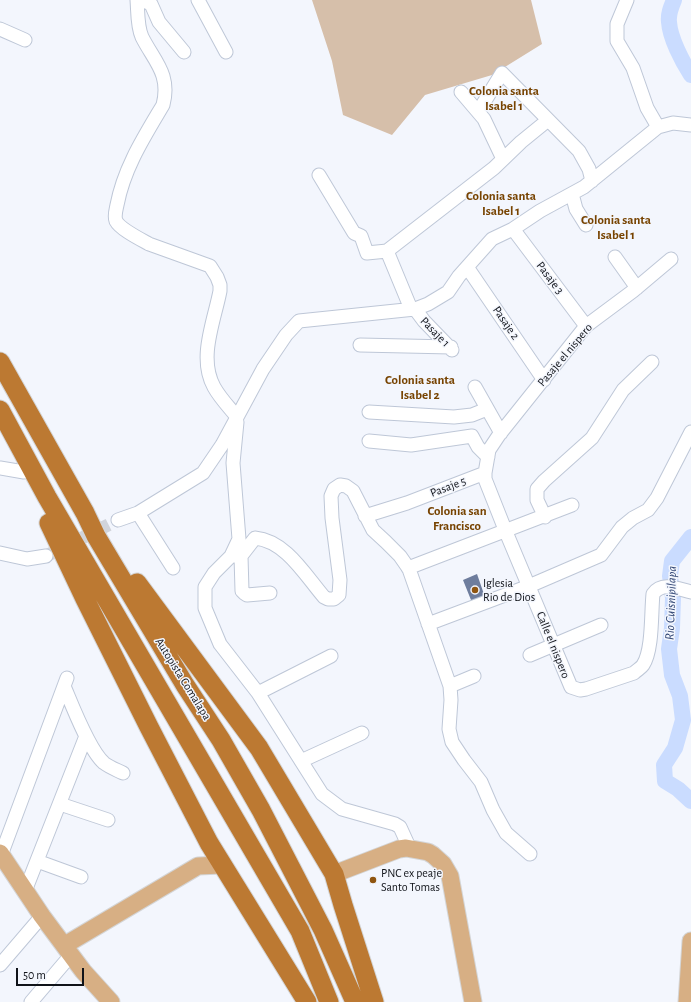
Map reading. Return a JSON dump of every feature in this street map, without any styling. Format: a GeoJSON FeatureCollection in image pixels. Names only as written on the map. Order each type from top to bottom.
{"type":"FeatureCollection","features":[{"type":"Feature","properties":{"kind":"highway","name":"Autopista Comalapa"},"geometry":{"type":"LineString","coordinates":[[0,362],[85,513],[96,536],[221,740],[261,810],[324,930],[355,1002]]}},
{"type":"Feature","properties":{"kind":"highway","name":"Autopista Comalapa"},"geometry":{"type":"LineString","coordinates":[[0,410],[47,497],[300,931],[330,1002]]}},
{"type":"Feature","properties":{"kind":"highway"},"geometry":{"type":"LineString","coordinates":[[0,414],[24,472],[85,599],[209,843],[307,1002]]}},
{"type":"Feature","properties":{"kind":"highway"},"geometry":{"type":"LineString","coordinates":[[85,513],[104,533],[140,588],[259,748],[334,874],[374,1002]]}},
{"type":"Feature","properties":{"kind":"main road"},"geometry":{"type":"LineString","coordinates":[[198,866],[209,843]]}},
{"type":"Feature","properties":{"kind":"main road"},"geometry":{"type":"LineString","coordinates":[[334,874],[399,849],[428,852],[444,864],[450,876],[473,1002]]}},
{"type":"Feature","properties":{"kind":"main road"},"geometry":{"type":"LineString","coordinates":[[1,855],[25,892],[83,971],[111,1002]]}},
{"type":"Feature","properties":{"kind":"main road"},"geometry":{"type":"LineString","coordinates":[[68,950],[198,866],[222,865]]}},
{"type":"Feature","properties":{"kind":"main road"},"geometry":{"type":"LineString","coordinates":[[687,1002],[691,941]]}},
{"type":"Feature","properties":{"kind":"street"},"geometry":{"type":"LineString","coordinates":[[198,0],[226,52]]}},
{"type":"Feature","properties":{"kind":"street"},"geometry":{"type":"LineString","coordinates":[[184,52],[159,22],[151,4],[143,1],[140,27],[144,38],[161,69],[165,87],[164,99],[163,105],[130,163],[119,194],[116,218],[117,223],[148,244],[208,265],[216,274],[220,291],[207,345],[207,361],[208,374],[214,388],[237,417],[233,463],[239,539],[236,556],[242,591],[247,594],[270,593]]}},
{"type":"Feature","properties":{"kind":"street"},"geometry":{"type":"LineString","coordinates":[[622,2],[617,24],[617,41],[633,68],[647,108],[658,127]]}},
{"type":"Feature","properties":{"kind":"street"},"geometry":{"type":"LineString","coordinates":[[0,29],[25,40]]}},
{"type":"Feature","properties":{"kind":"street"},"geometry":{"type":"LineString","coordinates":[[478,112],[502,73],[578,151],[589,169],[592,181]]}},
{"type":"Feature","properties":{"kind":"street"},"geometry":{"type":"LineString","coordinates":[[460,92],[484,119],[503,159]]}},
{"type":"Feature","properties":{"kind":"street"},"geometry":{"type":"LineString","coordinates":[[319,175],[354,233],[361,236],[367,253],[387,251],[494,168],[521,142],[548,120]]}},
{"type":"Feature","properties":{"kind":"street"},"geometry":{"type":"LineString","coordinates":[[118,520],[138,513],[203,473],[222,445],[263,369],[286,335],[299,320],[413,309],[428,304],[448,292],[467,267],[492,240],[592,181],[658,127],[674,123],[691,125]]}},
{"type":"Feature","properties":{"kind":"street"},"geometry":{"type":"LineString","coordinates":[[572,194],[576,209],[586,225]]}},
{"type":"Feature","properties":{"kind":"street","name":"Pasaje 3"},"geometry":{"type":"LineString","coordinates":[[513,229],[586,326]]}},
{"type":"Feature","properties":{"kind":"street","name":"Pasaje 1"},"geometry":{"type":"LineString","coordinates":[[360,345],[453,351],[413,309],[387,251]]}},
{"type":"Feature","properties":{"kind":"street"},"geometry":{"type":"LineString","coordinates":[[615,257],[637,288]]}},
{"type":"Feature","properties":{"kind":"street","name":"Pasaje el nispero"},"geometry":{"type":"LineString","coordinates":[[485,473],[489,450],[586,326],[637,288],[671,259]]}},
{"type":"Feature","properties":{"kind":"street","name":"Pasaje 2"},"geometry":{"type":"LineString","coordinates":[[467,267],[544,380]]}},
{"type":"Feature","properties":{"kind":"street"},"geometry":{"type":"LineString","coordinates":[[546,517],[538,500],[537,489],[592,438],[623,390],[652,362]]}},
{"type":"Feature","properties":{"kind":"street"},"geometry":{"type":"LineString","coordinates":[[475,387],[501,433]]}},
{"type":"Feature","properties":{"kind":"street"},"geometry":{"type":"LineString","coordinates":[[369,412],[454,417],[472,414],[487,409]]}},
{"type":"Feature","properties":{"kind":"street"},"geometry":{"type":"LineString","coordinates":[[428,624],[529,586],[601,555],[612,543],[622,527],[633,518],[648,510],[657,498],[691,432]]}},
{"type":"Feature","properties":{"kind":"street"},"geometry":{"type":"LineString","coordinates":[[368,441],[411,445],[472,436],[478,447],[488,457]]}},
{"type":"Feature","properties":{"kind":"street"},"geometry":{"type":"LineString","coordinates":[[0,468],[24,472]]}},
{"type":"Feature","properties":{"kind":"street","name":"Calle el nispero"},"geometry":{"type":"LineString","coordinates":[[485,473],[489,489],[506,532],[571,687],[575,689],[586,688],[634,673],[643,664],[647,653],[653,594],[657,588],[672,587],[691,592]]}},
{"type":"Feature","properties":{"kind":"street","name":"Pasaje 5"},"geometry":{"type":"LineString","coordinates":[[365,516],[407,503],[485,473]]}},
{"type":"Feature","properties":{"kind":"street"},"geometry":{"type":"LineString","coordinates":[[410,849],[400,827],[395,824],[342,809],[322,794],[258,692],[220,644],[205,608],[205,587],[214,573],[236,556],[255,538],[265,539],[291,556],[324,597],[334,599],[339,595],[340,580],[332,518],[331,496],[334,489],[340,485],[346,486],[354,491],[372,530],[400,556],[408,568],[450,686],[451,700],[449,729],[452,742],[481,782],[493,810],[506,833],[530,854]]}},
{"type":"Feature","properties":{"kind":"street"},"geometry":{"type":"LineString","coordinates":[[408,568],[546,517],[572,505]]}},
{"type":"Feature","properties":{"kind":"street"},"geometry":{"type":"LineString","coordinates":[[138,513],[173,568]]}},
{"type":"Feature","properties":{"kind":"street"},"geometry":{"type":"LineString","coordinates":[[0,553],[27,559],[46,556]]}},
{"type":"Feature","properties":{"kind":"street"},"geometry":{"type":"LineString","coordinates":[[530,655],[601,625]]}},
{"type":"Feature","properties":{"kind":"street"},"geometry":{"type":"LineString","coordinates":[[258,692],[331,656]]}},
{"type":"Feature","properties":{"kind":"street"},"geometry":{"type":"LineString","coordinates":[[450,686],[474,676]]}},
{"type":"Feature","properties":{"kind":"street"},"geometry":{"type":"LineString","coordinates":[[1,855],[65,682],[86,736],[97,754],[104,763],[123,773]]}},
{"type":"Feature","properties":{"kind":"street"},"geometry":{"type":"LineString","coordinates":[[301,761],[362,733]]}},
{"type":"Feature","properties":{"kind":"street"},"geometry":{"type":"LineString","coordinates":[[25,892],[86,736]]}},
{"type":"Feature","properties":{"kind":"street"},"geometry":{"type":"LineString","coordinates":[[60,804],[108,820]]}},
{"type":"Feature","properties":{"kind":"street"},"geometry":{"type":"LineString","coordinates":[[37,861],[81,877]]}},
{"type":"Feature","properties":{"kind":"street"},"geometry":{"type":"LineString","coordinates":[[0,965],[42,916]]}},
{"type":"Feature","properties":{"kind":"street"},"geometry":{"type":"LineString","coordinates":[[31,1002],[68,950]]}},
{"type":"Feature","properties":{"kind":"shaded area"},"geometry":{"type":"Polygon","coordinates":[[[312,0],[531,0],[542,44],[492,75],[425,95],[392,135],[343,115],[332,61],[312,0]]]}},
{"type":"Feature","properties":{"kind":"building","name":"Iglesia Rio de Dios"},"geometry":{"type":"Polygon","coordinates":[[[477,574],[486,600],[473,605],[463,580],[477,574]]]}},
{"type":"Feature","properties":{"kind":"waterway","name":"Rio Cuisnipilapa"},"geometry":{"type":"LineString","coordinates":[[674,0],[669,16],[670,28],[677,49],[691,75]]}},
{"type":"Feature","properties":{"kind":"waterway","name":"Rio Cuisnipilapa"},"geometry":{"type":"LineString","coordinates":[[691,537],[672,561],[670,576],[673,598],[672,628],[669,649],[672,675],[680,696],[683,720],[675,748],[664,765],[665,781],[678,789],[691,801]]}},
{"type":"Feature","properties":{"kind":"tunnel"},"geometry":{"type":"LineString","coordinates":[[46,556],[118,520]]}},
{"type":"Feature","properties":{"kind":"place","name":"Iglesia Rio de Dios"},"geometry":{"type":"Point","coordinates":[475,590]}},
{"type":"Feature","properties":{"kind":"place","name":"PNC ex peaje Santo Tomas"},"geometry":{"type":"Point","coordinates":[373,880]}},
{"type":"Feature","properties":{"kind":"district","name":"Colonia santa Isabel 1"},"geometry":{"type":"Point","coordinates":[504,98]}},
{"type":"Feature","properties":{"kind":"district","name":"Colonia santa Isabel 1"},"geometry":{"type":"Point","coordinates":[501,204]}},
{"type":"Feature","properties":{"kind":"district","name":"Colonia santa Isabel 1"},"geometry":{"type":"Point","coordinates":[616,228]}},
{"type":"Feature","properties":{"kind":"district","name":"Colonia santa Isabel 2"},"geometry":{"type":"Point","coordinates":[420,388]}},
{"type":"Feature","properties":{"kind":"district","name":"Colonia san Francisco"},"geometry":{"type":"Point","coordinates":[457,518]}}]}
